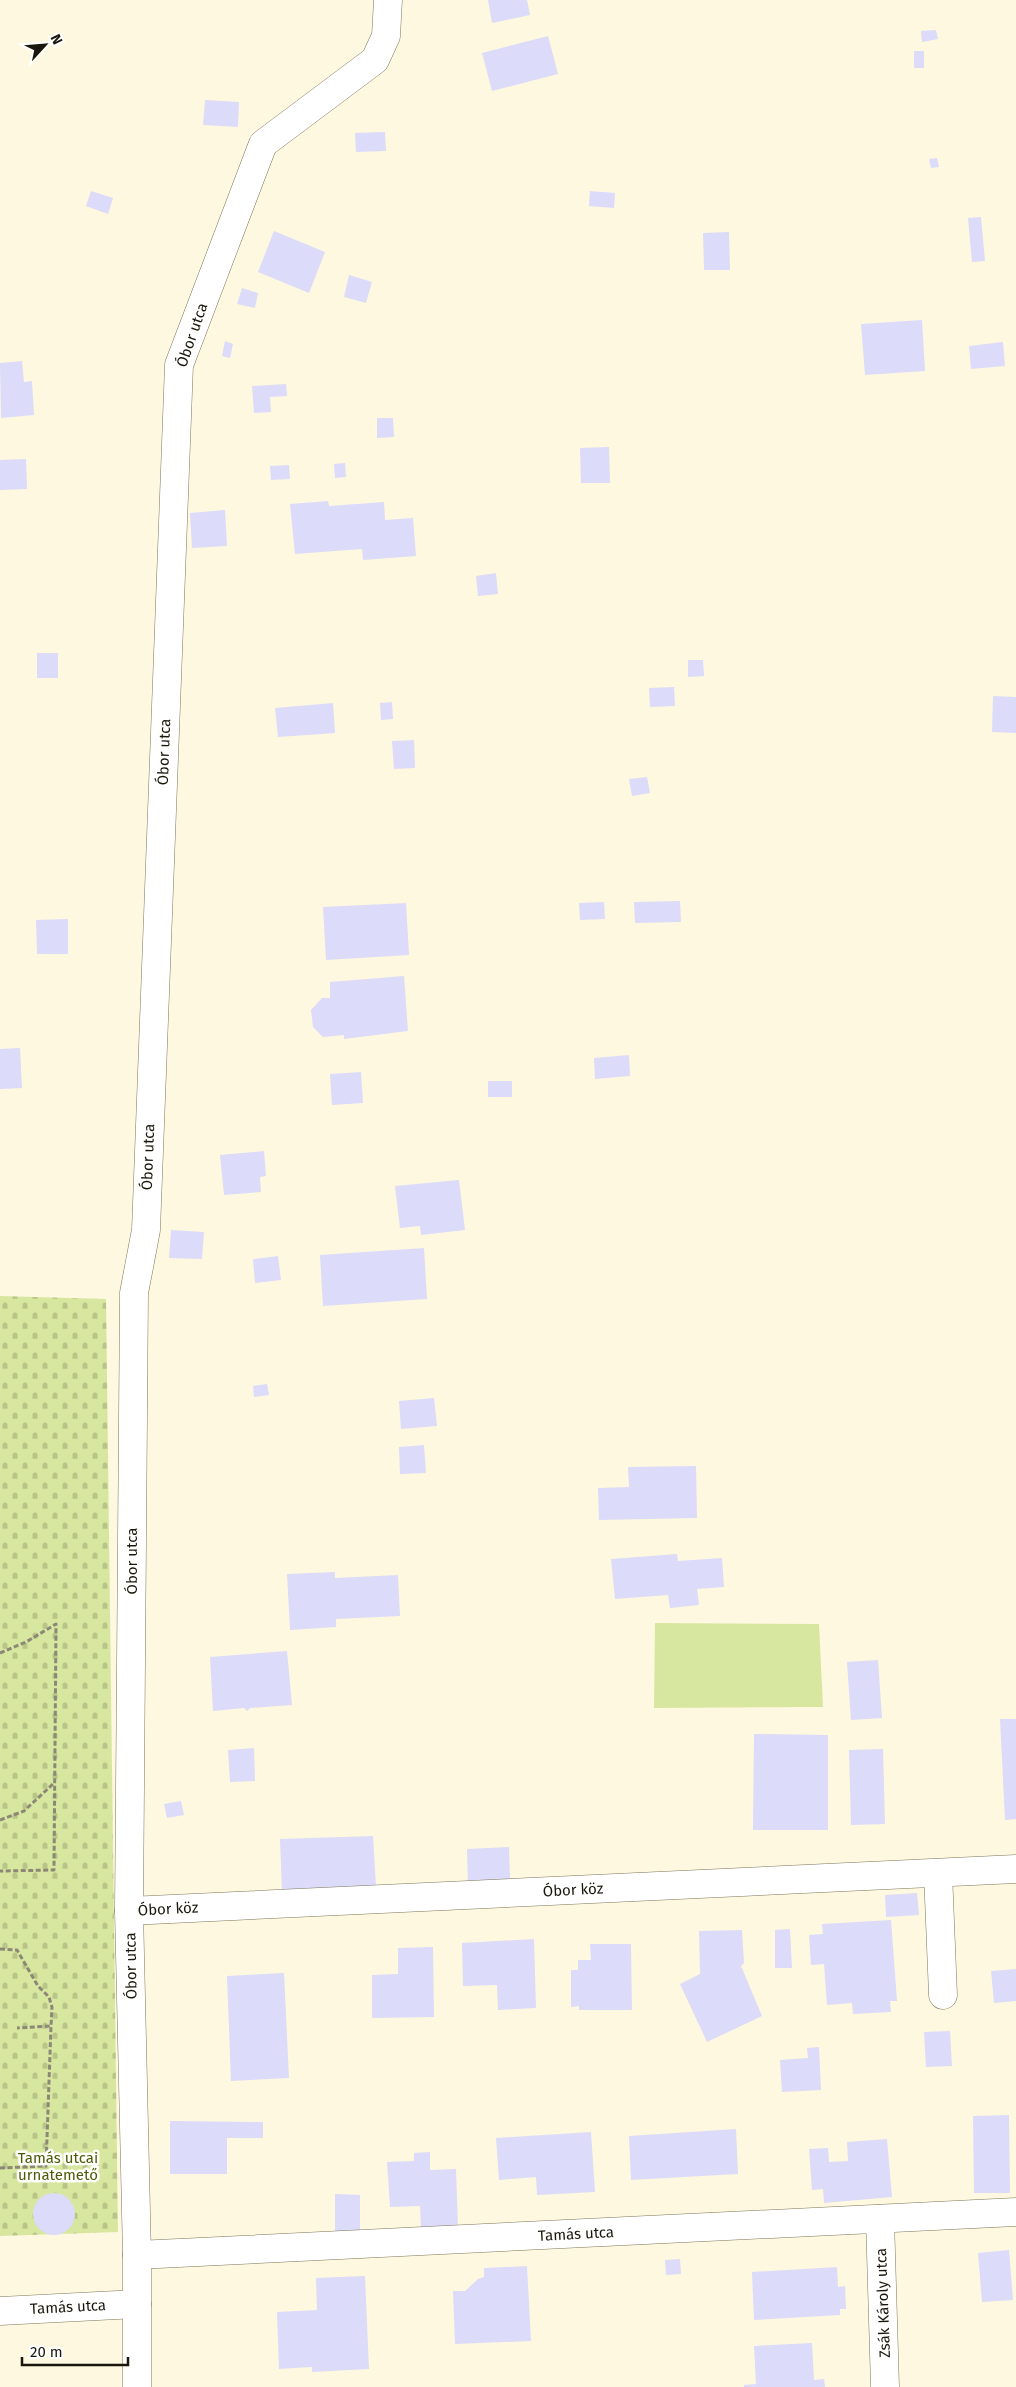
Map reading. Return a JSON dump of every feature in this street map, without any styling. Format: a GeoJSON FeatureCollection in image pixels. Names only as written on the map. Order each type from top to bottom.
{"type":"FeatureCollection","features":[{"type":"Feature","properties":{"kind":"street","name":"Óbor utca"},"geometry":{"type":"LineString","coordinates":[[137,2387],[137,2255],[129,1911],[134,1294],[146,1230],[179,365],[263,144],[375,60],[386,36],[388,0]]}},
{"type":"Feature","properties":{"kind":"street","name":"Óbor köz"},"geometry":{"type":"LineString","coordinates":[[129,1911],[1016,1869]]}},
{"type":"Feature","properties":{"kind":"street"},"geometry":{"type":"LineString","coordinates":[[938,1872],[943,1995]]}},
{"type":"Feature","properties":{"kind":"street","name":"Tamás utca"},"geometry":{"type":"LineString","coordinates":[[137,2255],[1016,2212]]}},
{"type":"Feature","properties":{"kind":"street","name":"Zsák Károly utca"},"geometry":{"type":"LineString","coordinates":[[880,2219],[885,2387]]}},
{"type":"Feature","properties":{"kind":"street","name":"Tamás utca"},"geometry":{"type":"LineString","coordinates":[[0,2311],[137,2304]]}},
{"type":"Feature","properties":{"kind":"path"},"geometry":{"type":"LineString","coordinates":[[0,1653],[26,1642],[56,1624],[54,1870],[0,1871]]}},
{"type":"Feature","properties":{"kind":"path"},"geometry":{"type":"LineString","coordinates":[[0,1820],[24,1811],[54,1783]]}},
{"type":"Feature","properties":{"kind":"path"},"geometry":{"type":"LineString","coordinates":[[0,1949],[17,1950],[38,1986],[49,1997],[52,2007],[46,2166],[0,2168]]}},
{"type":"Feature","properties":{"kind":"path"},"geometry":{"type":"LineString","coordinates":[[17,2028],[51,2026]]}},
{"type":"Feature","properties":{"kind":"green space","name":"Tamás utcai urnatemető"},"geometry":{"type":"Polygon","coordinates":[[[0,1296],[106,1299],[118,2232],[0,2236],[0,1296]]]}},
{"type":"Feature","properties":{"kind":"green space"},"geometry":{"type":"Polygon","coordinates":[[[655,1623],[819,1624],[823,1707],[654,1708],[655,1623]]]}},
{"type":"Feature","properties":{"kind":"building"},"geometry":{"type":"Polygon","coordinates":[[[488,0],[527,0],[530,15],[492,23],[488,0]]]}},
{"type":"Feature","properties":{"kind":"building"},"geometry":{"type":"Polygon","coordinates":[[[936,30],[938,39],[922,42],[921,31],[936,30]]]}},
{"type":"Feature","properties":{"kind":"building"},"geometry":{"type":"Polygon","coordinates":[[[548,36],[558,74],[492,91],[482,53],[548,36]]]}},
{"type":"Feature","properties":{"kind":"building"},"geometry":{"type":"Polygon","coordinates":[[[914,51],[924,51],[924,68],[914,68],[914,51]]]}},
{"type":"Feature","properties":{"kind":"building"},"geometry":{"type":"Polygon","coordinates":[[[205,100],[239,102],[238,127],[203,125],[205,100]]]}},
{"type":"Feature","properties":{"kind":"building"},"geometry":{"type":"Polygon","coordinates":[[[385,132],[386,151],[356,152],[355,133],[385,132]]]}},
{"type":"Feature","properties":{"kind":"building"},"geometry":{"type":"Polygon","coordinates":[[[937,158],[939,167],[931,168],[929,159],[937,158]]]}},
{"type":"Feature","properties":{"kind":"building"},"geometry":{"type":"Polygon","coordinates":[[[91,191],[113,198],[108,214],[86,206],[91,191]]]}},
{"type":"Feature","properties":{"kind":"building"},"geometry":{"type":"Polygon","coordinates":[[[590,191],[615,193],[614,208],[589,206],[590,191]]]}},
{"type":"Feature","properties":{"kind":"building"},"geometry":{"type":"Polygon","coordinates":[[[981,217],[985,261],[972,262],[968,218],[981,217]]]}},
{"type":"Feature","properties":{"kind":"building"},"geometry":{"type":"Polygon","coordinates":[[[274,231],[325,252],[309,293],[258,272],[274,231]]]}},
{"type":"Feature","properties":{"kind":"building"},"geometry":{"type":"Polygon","coordinates":[[[729,232],[730,270],[704,270],[703,233],[729,232]]]}},
{"type":"Feature","properties":{"kind":"building"},"geometry":{"type":"Polygon","coordinates":[[[349,275],[372,282],[366,303],[344,297],[349,275]]]}},
{"type":"Feature","properties":{"kind":"building"},"geometry":{"type":"Polygon","coordinates":[[[242,288],[258,293],[255,308],[237,304],[242,288]]]}},
{"type":"Feature","properties":{"kind":"building"},"geometry":{"type":"Polygon","coordinates":[[[922,320],[925,371],[865,375],[861,324],[922,320]]]}},
{"type":"Feature","properties":{"kind":"building"},"geometry":{"type":"Polygon","coordinates":[[[225,341],[233,344],[230,358],[222,356],[225,341]]]}},
{"type":"Feature","properties":{"kind":"building"},"geometry":{"type":"Polygon","coordinates":[[[1003,342],[1005,366],[971,369],[969,346],[1003,342]]]}},
{"type":"Feature","properties":{"kind":"building"},"geometry":{"type":"Polygon","coordinates":[[[22,361],[24,382],[32,381],[34,415],[1,418],[0,363],[22,361]]]}},
{"type":"Feature","properties":{"kind":"building"},"geometry":{"type":"Polygon","coordinates":[[[286,384],[287,396],[270,397],[271,412],[254,413],[252,386],[286,384]]]}},
{"type":"Feature","properties":{"kind":"building"},"geometry":{"type":"Polygon","coordinates":[[[377,418],[393,418],[394,437],[377,438],[377,418]]]}},
{"type":"Feature","properties":{"kind":"building"},"geometry":{"type":"Polygon","coordinates":[[[609,447],[610,483],[581,483],[580,448],[609,447]]]}},
{"type":"Feature","properties":{"kind":"building"},"geometry":{"type":"Polygon","coordinates":[[[26,459],[27,489],[0,490],[0,460],[26,459]]]}},
{"type":"Feature","properties":{"kind":"building"},"geometry":{"type":"Polygon","coordinates":[[[345,463],[346,477],[335,478],[334,464],[345,463]]]}},
{"type":"Feature","properties":{"kind":"building"},"geometry":{"type":"Polygon","coordinates":[[[289,465],[290,479],[271,480],[270,466],[289,465]]]}},
{"type":"Feature","properties":{"kind":"building"},"geometry":{"type":"Polygon","coordinates":[[[328,501],[329,506],[384,502],[385,520],[413,518],[416,556],[363,560],[362,549],[295,554],[290,504],[328,501]]]}},
{"type":"Feature","properties":{"kind":"building"},"geometry":{"type":"Polygon","coordinates":[[[225,510],[227,546],[192,548],[190,513],[225,510]]]}},
{"type":"Feature","properties":{"kind":"building"},"geometry":{"type":"Polygon","coordinates":[[[496,573],[498,594],[478,596],[476,576],[496,573]]]}},
{"type":"Feature","properties":{"kind":"building"},"geometry":{"type":"Polygon","coordinates":[[[37,653],[58,653],[58,678],[37,678],[37,653]]]}},
{"type":"Feature","properties":{"kind":"building"},"geometry":{"type":"Polygon","coordinates":[[[688,660],[703,660],[704,676],[688,677],[688,660]]]}},
{"type":"Feature","properties":{"kind":"building"},"geometry":{"type":"Polygon","coordinates":[[[674,687],[675,706],[650,707],[649,688],[674,687]]]}},
{"type":"Feature","properties":{"kind":"building"},"geometry":{"type":"Polygon","coordinates":[[[993,696],[1016,697],[1016,733],[992,732],[993,696]]]}},
{"type":"Feature","properties":{"kind":"building"},"geometry":{"type":"Polygon","coordinates":[[[392,702],[393,719],[381,720],[380,703],[392,702]]]}},
{"type":"Feature","properties":{"kind":"building"},"geometry":{"type":"Polygon","coordinates":[[[333,703],[335,733],[278,737],[275,708],[333,703]]]}},
{"type":"Feature","properties":{"kind":"building"},"geometry":{"type":"Polygon","coordinates":[[[414,740],[415,768],[394,769],[392,741],[414,740]]]}},
{"type":"Feature","properties":{"kind":"building"},"geometry":{"type":"Polygon","coordinates":[[[647,777],[650,793],[632,796],[629,779],[647,777]]]}},
{"type":"Feature","properties":{"kind":"building"},"geometry":{"type":"Polygon","coordinates":[[[680,901],[681,922],[635,923],[634,902],[680,901]]]}},
{"type":"Feature","properties":{"kind":"building"},"geometry":{"type":"Polygon","coordinates":[[[604,902],[605,919],[580,920],[579,903],[604,902]]]}},
{"type":"Feature","properties":{"kind":"building"},"geometry":{"type":"Polygon","coordinates":[[[406,903],[409,955],[326,960],[323,907],[406,903]]]}},
{"type":"Feature","properties":{"kind":"building"},"geometry":{"type":"Polygon","coordinates":[[[68,919],[68,954],[37,954],[36,920],[68,919]]]}},
{"type":"Feature","properties":{"kind":"building"},"geometry":{"type":"Polygon","coordinates":[[[404,976],[408,1031],[344,1039],[344,1035],[323,1037],[313,1027],[311,1010],[322,998],[330,998],[330,982],[404,976]]]}},
{"type":"Feature","properties":{"kind":"building"},"geometry":{"type":"Polygon","coordinates":[[[20,1048],[22,1088],[0,1089],[0,1049],[20,1048]]]}},
{"type":"Feature","properties":{"kind":"building"},"geometry":{"type":"Polygon","coordinates":[[[629,1055],[630,1076],[595,1079],[594,1058],[629,1055]]]}},
{"type":"Feature","properties":{"kind":"building"},"geometry":{"type":"Polygon","coordinates":[[[361,1072],[363,1103],[332,1105],[330,1074],[361,1072]]]}},
{"type":"Feature","properties":{"kind":"building"},"geometry":{"type":"Polygon","coordinates":[[[488,1081],[512,1081],[512,1097],[488,1097],[488,1081]]]}},
{"type":"Feature","properties":{"kind":"building"},"geometry":{"type":"Polygon","coordinates":[[[264,1151],[266,1176],[260,1177],[261,1192],[224,1195],[220,1155],[264,1151]]]}},
{"type":"Feature","properties":{"kind":"building"},"geometry":{"type":"Polygon","coordinates":[[[459,1180],[465,1230],[421,1235],[420,1226],[400,1228],[395,1186],[459,1180]]]}},
{"type":"Feature","properties":{"kind":"building"},"geometry":{"type":"Polygon","coordinates":[[[171,1230],[204,1232],[202,1259],[169,1258],[171,1230]]]}},
{"type":"Feature","properties":{"kind":"building"},"geometry":{"type":"Polygon","coordinates":[[[424,1248],[427,1299],[323,1306],[320,1255],[424,1248]]]}},
{"type":"Feature","properties":{"kind":"building"},"geometry":{"type":"Polygon","coordinates":[[[278,1256],[281,1280],[255,1283],[253,1259],[278,1256]]]}},
{"type":"Feature","properties":{"kind":"building"},"geometry":{"type":"Polygon","coordinates":[[[267,1384],[269,1395],[254,1397],[253,1386],[267,1384]]]}},
{"type":"Feature","properties":{"kind":"building"},"geometry":{"type":"Polygon","coordinates":[[[434,1398],[437,1426],[401,1429],[399,1401],[434,1398]]]}},
{"type":"Feature","properties":{"kind":"building"},"geometry":{"type":"Polygon","coordinates":[[[424,1445],[426,1473],[400,1474],[399,1447],[424,1445]]]}},
{"type":"Feature","properties":{"kind":"building"},"geometry":{"type":"Polygon","coordinates":[[[696,1466],[697,1518],[599,1520],[598,1488],[629,1487],[628,1467],[696,1466]]]}},
{"type":"Feature","properties":{"kind":"building"},"geometry":{"type":"Polygon","coordinates":[[[677,1554],[678,1561],[722,1558],[724,1587],[697,1589],[699,1605],[670,1608],[668,1595],[615,1599],[611,1559],[677,1554]]]}},
{"type":"Feature","properties":{"kind":"building"},"geometry":{"type":"Polygon","coordinates":[[[335,1572],[335,1578],[398,1575],[400,1616],[336,1619],[336,1627],[290,1630],[287,1574],[335,1572]]]}},
{"type":"Feature","properties":{"kind":"building"},"geometry":{"type":"Polygon","coordinates":[[[287,1651],[292,1705],[250,1708],[247,1711],[244,1708],[213,1711],[210,1657],[287,1651]]]}},
{"type":"Feature","properties":{"kind":"building"},"geometry":{"type":"Polygon","coordinates":[[[878,1660],[882,1718],[851,1720],[847,1662],[878,1660]]]}},
{"type":"Feature","properties":{"kind":"building"},"geometry":{"type":"Polygon","coordinates":[[[1000,1719],[1016,1719],[1016,1819],[1005,1820],[1000,1719]]]}},
{"type":"Feature","properties":{"kind":"building"},"geometry":{"type":"Polygon","coordinates":[[[754,1734],[828,1735],[828,1830],[753,1830],[754,1734]]]}},
{"type":"Feature","properties":{"kind":"building"},"geometry":{"type":"Polygon","coordinates":[[[254,1748],[255,1781],[230,1782],[228,1750],[254,1748]]]}},
{"type":"Feature","properties":{"kind":"building"},"geometry":{"type":"Polygon","coordinates":[[[883,1749],[885,1824],[851,1825],[849,1750],[883,1749]]]}},
{"type":"Feature","properties":{"kind":"building"},"geometry":{"type":"Polygon","coordinates":[[[181,1801],[184,1815],[167,1818],[164,1804],[181,1801]]]}},
{"type":"Feature","properties":{"kind":"building"},"geometry":{"type":"Polygon","coordinates":[[[373,1836],[376,1887],[282,1892],[280,1839],[373,1836]]]}},
{"type":"Feature","properties":{"kind":"building"},"geometry":{"type":"Polygon","coordinates":[[[509,1847],[510,1880],[468,1885],[467,1849],[509,1847]]]}},
{"type":"Feature","properties":{"kind":"building"},"geometry":{"type":"Polygon","coordinates":[[[917,1893],[919,1915],[886,1917],[885,1895],[917,1893]]]}},
{"type":"Feature","properties":{"kind":"building"},"geometry":{"type":"Polygon","coordinates":[[[891,1920],[897,2001],[890,2001],[891,2012],[853,2014],[852,2003],[827,2005],[824,1964],[811,1965],[809,1935],[823,1934],[822,1924],[891,1920]]]}},
{"type":"Feature","properties":{"kind":"building"},"geometry":{"type":"Polygon","coordinates":[[[790,1929],[792,1968],[775,1968],[775,1930],[790,1929]]]}},
{"type":"Feature","properties":{"kind":"building"},"geometry":{"type":"Polygon","coordinates":[[[742,1930],[744,1963],[741,1966],[762,2016],[707,2042],[680,1984],[700,1974],[699,1931],[742,1930]]]}},
{"type":"Feature","properties":{"kind":"building"},"geometry":{"type":"Polygon","coordinates":[[[534,1939],[536,2008],[498,2010],[497,1985],[463,1986],[462,1943],[534,1939]]]}},
{"type":"Feature","properties":{"kind":"building"},"geometry":{"type":"Polygon","coordinates":[[[590,1944],[631,1944],[632,2010],[579,2010],[579,2006],[571,2007],[571,1970],[578,1970],[578,1960],[591,1960],[590,1944]]]}},
{"type":"Feature","properties":{"kind":"building"},"geometry":{"type":"Polygon","coordinates":[[[433,1947],[434,2017],[372,2018],[372,1975],[398,1974],[398,1948],[433,1947]]]}},
{"type":"Feature","properties":{"kind":"building"},"geometry":{"type":"Polygon","coordinates":[[[1016,1969],[1016,2001],[994,2003],[991,1971],[1016,1969]]]}},
{"type":"Feature","properties":{"kind":"building"},"geometry":{"type":"Polygon","coordinates":[[[284,1973],[289,2078],[231,2081],[227,1976],[284,1973]]]}},
{"type":"Feature","properties":{"kind":"building"},"geometry":{"type":"Polygon","coordinates":[[[950,2031],[952,2066],[926,2067],[924,2032],[950,2031]]]}},
{"type":"Feature","properties":{"kind":"building"},"geometry":{"type":"Polygon","coordinates":[[[819,2047],[821,2090],[782,2092],[780,2060],[808,2058],[807,2048],[819,2047]]]}},
{"type":"Feature","properties":{"kind":"building"},"geometry":{"type":"Polygon","coordinates":[[[1009,2115],[1010,2193],[974,2193],[973,2116],[1009,2115]]]}},
{"type":"Feature","properties":{"kind":"building"},"geometry":{"type":"Polygon","coordinates":[[[170,2121],[263,2122],[263,2138],[227,2138],[227,2174],[170,2174],[170,2121]]]}},
{"type":"Feature","properties":{"kind":"building"},"geometry":{"type":"Polygon","coordinates":[[[736,2129],[738,2174],[631,2180],[629,2136],[736,2129]]]}},
{"type":"Feature","properties":{"kind":"building"},"geometry":{"type":"Polygon","coordinates":[[[591,2132],[595,2192],[537,2195],[536,2177],[499,2180],[496,2138],[591,2132]]]}},
{"type":"Feature","properties":{"kind":"building"},"geometry":{"type":"Polygon","coordinates":[[[887,2139],[892,2197],[824,2203],[823,2189],[812,2190],[809,2149],[828,2148],[829,2162],[848,2161],[847,2142],[887,2139]]]}},
{"type":"Feature","properties":{"kind":"building"},"geometry":{"type":"Polygon","coordinates":[[[430,2152],[430,2170],[456,2169],[458,2228],[421,2230],[420,2206],[390,2207],[387,2162],[414,2161],[414,2153],[430,2152]]]}},
{"type":"Feature","properties":{"kind":"building"},"geometry":{"type":"Polygon","coordinates":[[[54,2193],[69,2199],[75,2214],[69,2229],[54,2235],[39,2229],[33,2214],[39,2199],[54,2193]]]}},
{"type":"Feature","properties":{"kind":"building"},"geometry":{"type":"Polygon","coordinates":[[[335,2194],[360,2195],[360,2235],[335,2235],[335,2194]]]}},
{"type":"Feature","properties":{"kind":"building"},"geometry":{"type":"Polygon","coordinates":[[[1009,2250],[1013,2300],[982,2302],[978,2253],[1009,2250]]]}},
{"type":"Feature","properties":{"kind":"building"},"geometry":{"type":"Polygon","coordinates":[[[680,2259],[681,2274],[666,2275],[665,2260],[680,2259]]]}},
{"type":"Feature","properties":{"kind":"building"},"geometry":{"type":"Polygon","coordinates":[[[527,2266],[531,2341],[455,2344],[453,2291],[465,2291],[478,2279],[484,2277],[484,2268],[527,2266]]]}},
{"type":"Feature","properties":{"kind":"building"},"geometry":{"type":"Polygon","coordinates":[[[837,2267],[838,2287],[845,2286],[846,2309],[840,2309],[840,2315],[754,2320],[752,2272],[837,2267]]]}},
{"type":"Feature","properties":{"kind":"building"},"geometry":{"type":"Polygon","coordinates":[[[365,2276],[369,2369],[312,2372],[312,2367],[279,2369],[277,2312],[317,2310],[316,2278],[365,2276]]]}},
{"type":"Feature","properties":{"kind":"building"},"geometry":{"type":"Polygon","coordinates":[[[812,2343],[814,2380],[824,2379],[825,2387],[744,2387],[744,2385],[756,2384],[754,2346],[812,2343]]]}}]}
